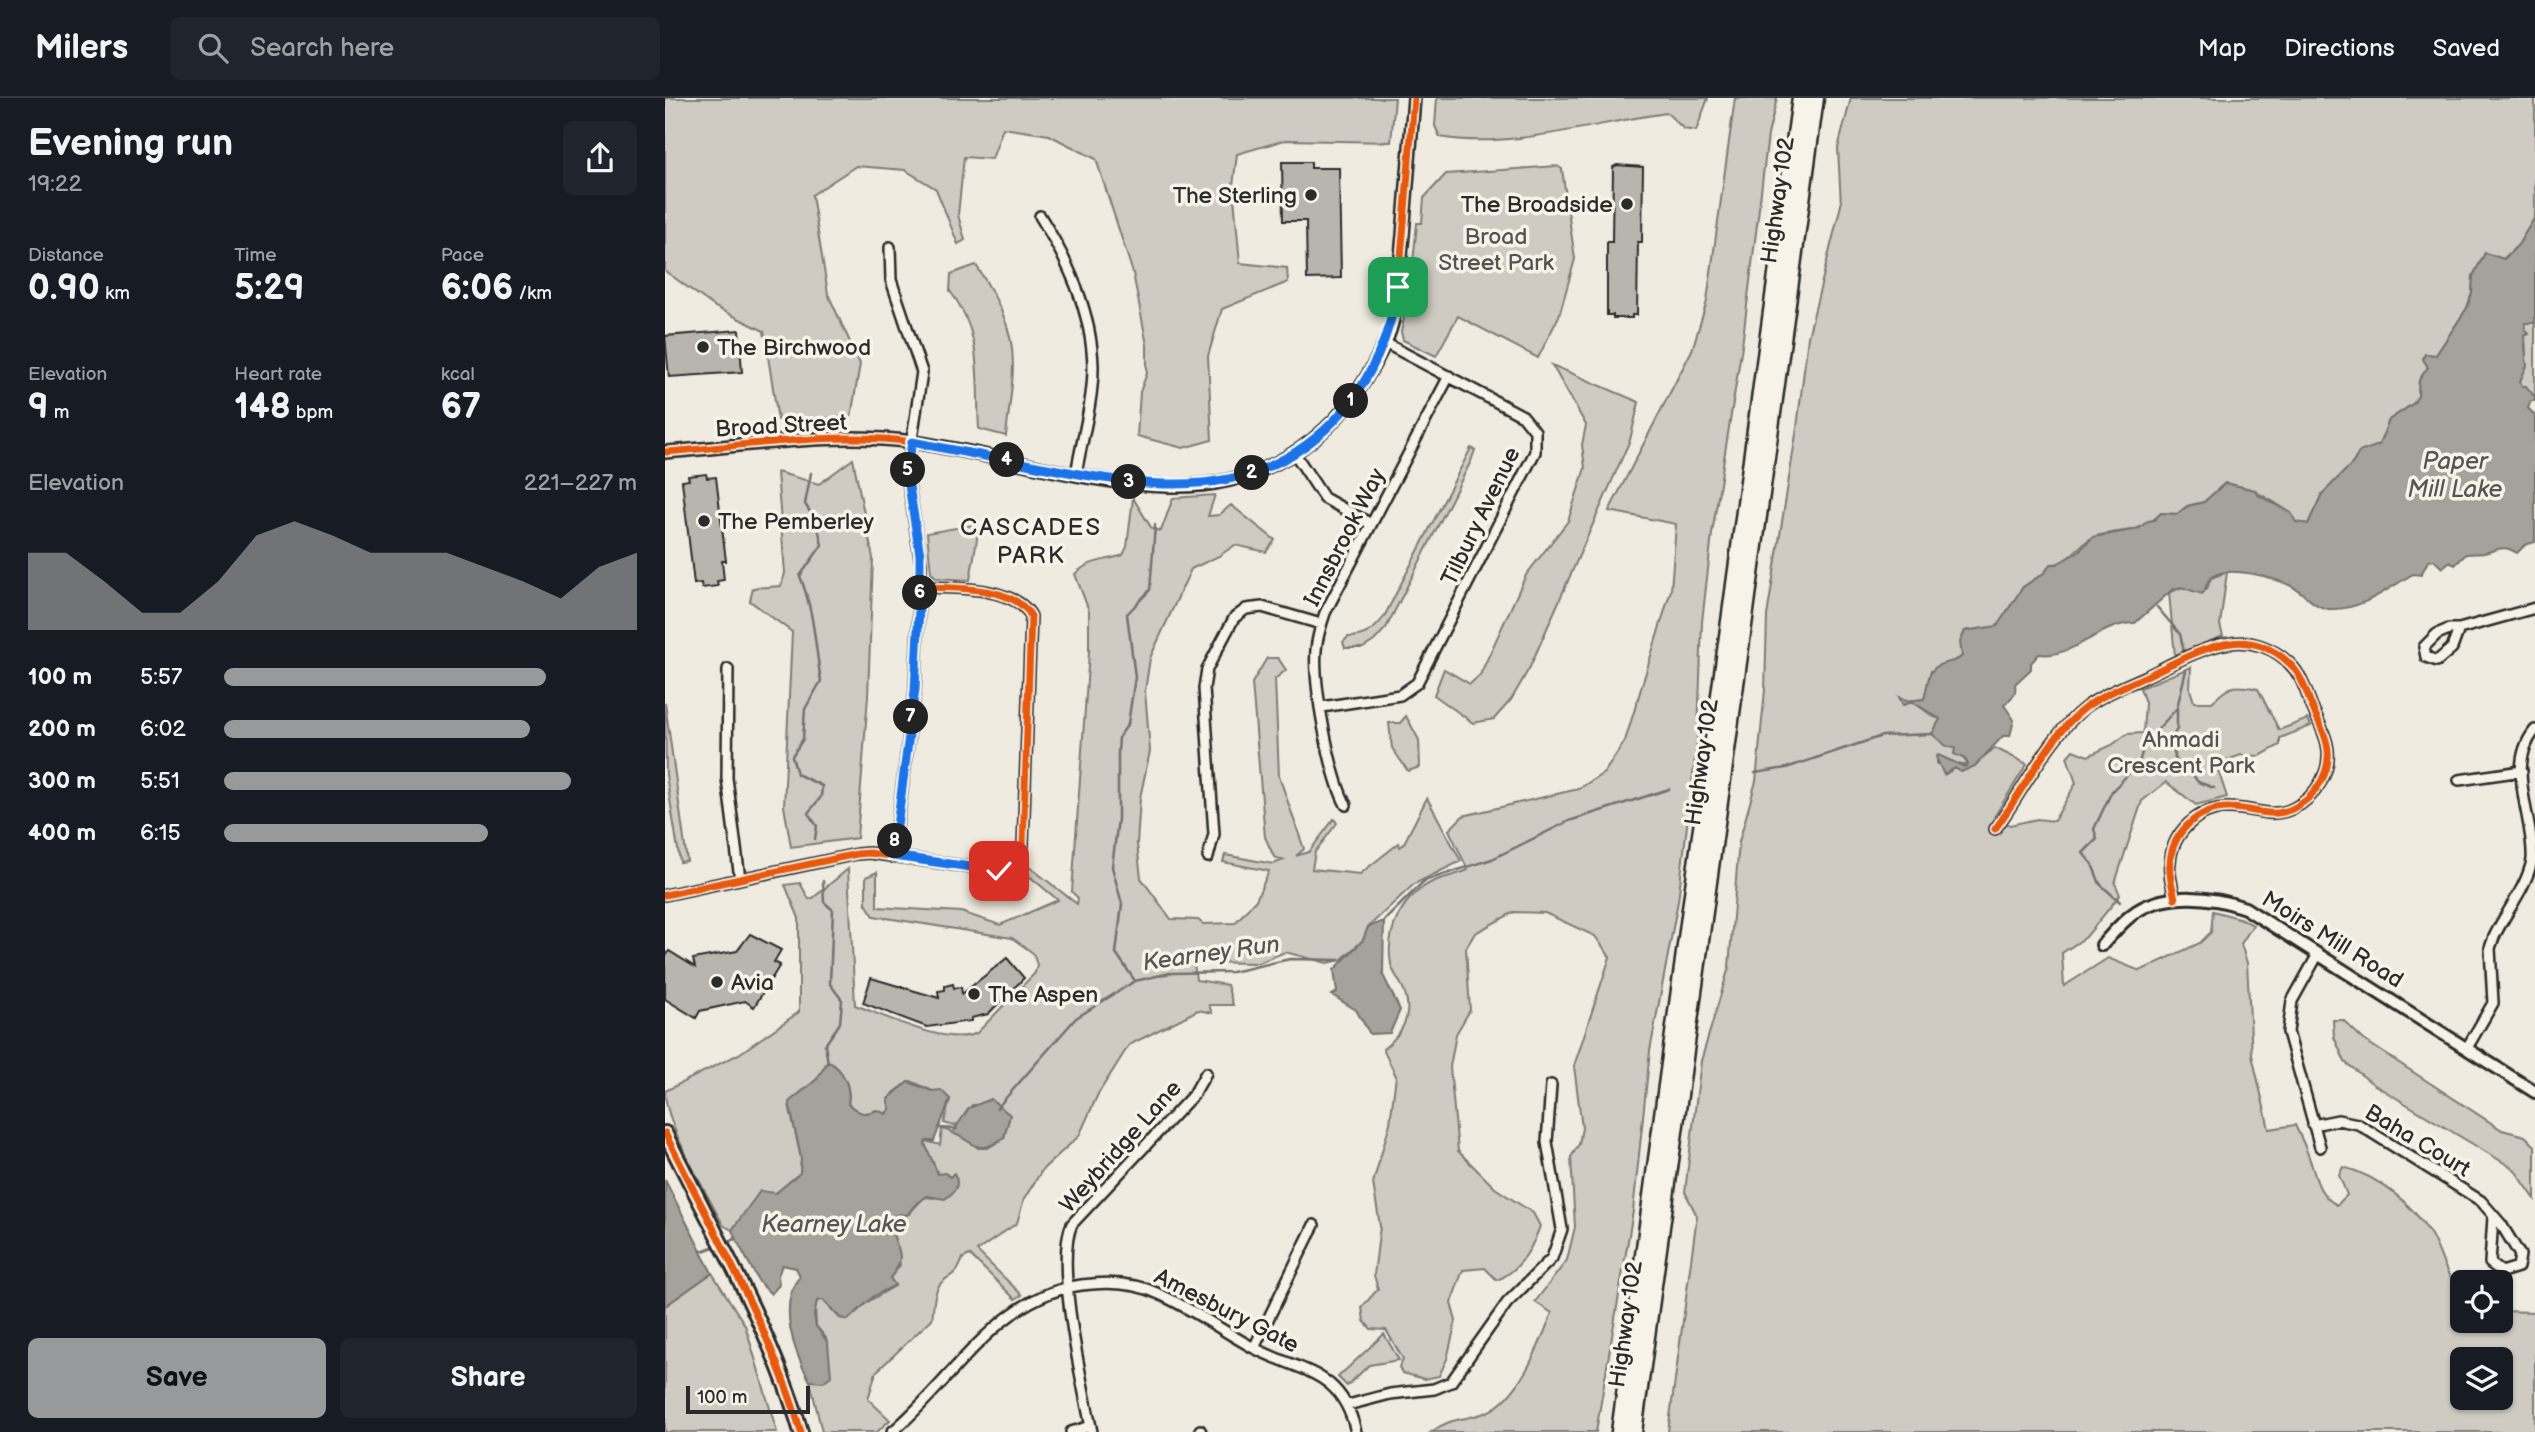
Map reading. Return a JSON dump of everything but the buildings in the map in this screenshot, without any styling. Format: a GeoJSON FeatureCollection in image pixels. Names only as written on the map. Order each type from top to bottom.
{"type":"FeatureCollection","features":[{"type":"Feature","properties":{"kind":"highway","name":"Highway 102"},"geometry":{"type":"LineString","coordinates":[[1620,1432],[1801,98]]}},
{"type":"Feature","properties":{"kind":"highway","name":"Highway 102"},"geometry":{"type":"LineString","coordinates":[[1633,1432],[1815,98]]}},
{"type":"Feature","properties":{"kind":"main road"},"geometry":{"type":"LineString","coordinates":[[665,1133],[755,1313],[776,1360],[801,1432]]}},
{"type":"Feature","properties":{"kind":"street","name":"Broad Street"},"geometry":{"type":"LineString","coordinates":[[665,452],[834,439],[912,442],[1139,484],[1193,486],[1240,477],[1295,454],[1334,421],[1349,403],[1385,343],[1398,287],[1414,98]]}},
{"type":"Feature","properties":{"kind":"street"},"geometry":{"type":"LineString","coordinates":[[1040,216],[1063,254],[1083,309],[1091,344],[1090,392],[1076,474]]}},
{"type":"Feature","properties":{"kind":"street"},"geometry":{"type":"LineString","coordinates":[[890,247],[891,280],[922,372],[907,473],[920,555],[915,690],[893,856]]}},
{"type":"Feature","properties":{"kind":"street","name":"Tilbury Avenue"},"geometry":{"type":"LineString","coordinates":[[1322,707],[1400,695],[1417,683],[1533,459],[1536,438],[1527,420],[1517,412],[1385,343]]}},
{"type":"Feature","properties":{"kind":"street","name":"Innsbrook Way"},"geometry":{"type":"LineString","coordinates":[[1346,805],[1337,789],[1331,767],[1315,660],[1321,624],[1449,376]]}},
{"type":"Feature","properties":{"kind":"street"},"geometry":{"type":"LineString","coordinates":[[1295,454],[1324,498],[1371,524]]}},
{"type":"Feature","properties":{"kind":"street"},"geometry":{"type":"LineString","coordinates":[[665,895],[857,854],[893,856],[999,871],[1009,869],[1016,863],[1023,845],[1031,616],[1027,609],[1012,597],[964,589],[920,587]]}},
{"type":"Feature","properties":{"kind":"street"},"geometry":{"type":"LineString","coordinates":[[1208,857],[1214,834],[1204,688],[1207,669],[1234,618],[1246,609],[1262,607],[1321,624]]}},
{"type":"Feature","properties":{"kind":"street"},"geometry":{"type":"LineString","coordinates":[[2459,629],[2535,608]]}},
{"type":"Feature","properties":{"kind":"street"},"geometry":{"type":"LineString","coordinates":[[1995,830],[2071,720],[2102,696],[2217,645],[2243,642],[2271,650],[2290,663],[2299,675],[2327,744],[2328,759],[2324,774],[2314,793],[2291,809],[2264,814],[2223,808],[2191,821],[2180,833],[2171,853],[2169,866],[2175,899]]}},
{"type":"Feature","properties":{"kind":"street"},"geometry":{"type":"LineString","coordinates":[[728,669],[727,778],[740,879]]}},
{"type":"Feature","properties":{"kind":"street"},"geometry":{"type":"LineString","coordinates":[[2467,1048],[2493,1003],[2490,948],[2532,862],[2533,846],[2522,771],[2527,744],[2535,730]]}},
{"type":"Feature","properties":{"kind":"street"},"geometry":{"type":"LineString","coordinates":[[2459,780],[2522,771]]}},
{"type":"Feature","properties":{"kind":"street","name":"Moirs Mill Road"},"geometry":{"type":"LineString","coordinates":[[2102,945],[2120,925],[2140,910],[2175,899],[2209,899],[2245,908],[2535,1092]]}},
{"type":"Feature","properties":{"kind":"street"},"geometry":{"type":"LineString","coordinates":[[2317,956],[2296,990],[2288,1019],[2291,1048],[2320,1147]]}},
{"type":"Feature","properties":{"kind":"street","name":"Weybridge Lane"},"geometry":{"type":"LineString","coordinates":[[1092,1429],[1074,1339],[1066,1241],[1072,1224],[1194,1094],[1206,1073]]}},
{"type":"Feature","properties":{"kind":"street"},"geometry":{"type":"LineString","coordinates":[[1347,1405],[1390,1394],[1434,1389],[1451,1382],[1500,1312],[1552,1258],[1560,1241],[1562,1223],[1547,1142],[1551,1085]]}},
{"type":"Feature","properties":{"kind":"street","name":"Baha Court"},"geometry":{"type":"LineString","coordinates":[[2313,1125],[2337,1120],[2358,1124],[2470,1193],[2481,1201],[2493,1217],[2520,1255],[2518,1267],[2501,1272],[2490,1263],[2490,1227],[2493,1217]]}},
{"type":"Feature","properties":{"kind":"street"},"geometry":{"type":"LineString","coordinates":[[1254,1348],[1314,1225]]}},
{"type":"Feature","properties":{"kind":"street","name":"Amesbury Gate"},"geometry":{"type":"LineString","coordinates":[[892,1432],[1009,1315],[1048,1293],[1069,1287],[1108,1283],[1135,1286],[1159,1294],[1254,1348],[1325,1379],[1338,1390],[1347,1405],[1356,1432]]}},
{"type":"Feature","properties":{"kind":"street"},"geometry":{"type":"LineString","coordinates":[[1071,1432],[1092,1429]]}},
{"type":"Feature","properties":{"kind":"green space"},"geometry":{"type":"Polygon","coordinates":[[[665,98],[1395,98],[1391,142],[1285,140],[1237,154],[1233,186],[1240,263],[1287,268],[1288,282],[1222,309],[1208,356],[1212,440],[1183,448],[1137,436],[1140,392],[1147,373],[1147,345],[1133,273],[1096,159],[1049,135],[1003,128],[992,159],[964,157],[958,215],[965,240],[958,244],[936,189],[905,170],[856,166],[812,195],[828,294],[860,364],[851,417],[778,420],[764,331],[715,307],[665,271],[665,98]]]}},
{"type":"Feature","properties":{"kind":"green space"},"geometry":{"type":"Polygon","coordinates":[[[1437,98],[1708,98],[1696,131],[1684,129],[1667,113],[1524,137],[1467,140],[1440,137],[1435,126],[1437,98]]]}},
{"type":"Feature","properties":{"kind":"green space"},"geometry":{"type":"Polygon","coordinates":[[[1735,98],[1777,98],[1768,135],[1742,346],[1712,534],[1702,622],[1698,733],[1678,901],[1650,1051],[1633,1211],[1596,1432],[1431,1432],[1453,1421],[1487,1412],[1509,1395],[1527,1369],[1552,1313],[1535,1302],[1567,1260],[1575,1227],[1571,1157],[1579,1144],[1582,1128],[1574,1066],[1610,957],[1595,936],[1545,913],[1514,912],[1475,933],[1466,948],[1470,1010],[1456,1034],[1450,1067],[1458,1151],[1495,1188],[1533,1213],[1540,1226],[1524,1258],[1505,1276],[1497,1280],[1485,1268],[1463,1270],[1451,1303],[1456,1321],[1447,1359],[1439,1376],[1425,1379],[1402,1373],[1399,1367],[1403,1359],[1386,1330],[1371,1329],[1364,1321],[1362,1307],[1378,1289],[1374,1275],[1380,1226],[1373,1183],[1390,1123],[1396,1076],[1383,1049],[1404,1025],[1407,1010],[1405,993],[1391,964],[1393,928],[1404,906],[1421,888],[1468,870],[1449,830],[1463,816],[1578,789],[1604,773],[1625,741],[1671,590],[1676,524],[1609,511],[1692,350],[1707,301],[1735,98]]]}},
{"type":"Feature","properties":{"kind":"green space","name":"Ahmadi Crescent Park"},"geometry":{"type":"Polygon","coordinates":[[[1851,98],[2535,98],[2535,217],[2518,245],[2503,259],[2485,253],[2473,276],[2472,293],[2467,308],[2436,355],[2425,354],[2423,359],[2428,367],[2419,380],[2418,396],[2414,403],[2389,420],[2379,445],[2359,453],[2353,463],[2322,494],[2308,524],[2296,522],[2291,513],[2251,489],[2225,483],[2204,502],[2187,506],[2177,514],[2161,513],[2138,528],[2096,536],[2063,561],[2051,564],[2044,573],[2023,587],[1997,627],[1965,631],[1961,642],[1962,656],[1956,662],[1931,671],[1924,699],[1909,701],[1941,719],[1950,747],[1955,748],[1968,764],[1959,766],[1951,761],[1937,760],[1937,764],[1957,768],[1969,766],[1995,748],[2027,764],[1994,817],[2010,825],[2037,819],[2054,821],[2076,783],[2067,757],[2073,750],[2088,756],[2112,745],[2127,734],[2143,733],[2145,703],[2140,688],[2191,667],[2190,689],[2194,702],[2212,702],[2232,687],[2249,687],[2258,689],[2279,730],[2308,719],[2311,726],[2280,738],[2280,745],[2260,756],[2241,755],[2216,764],[2227,797],[2196,805],[2166,782],[2142,801],[2115,883],[2120,895],[2086,937],[2062,953],[2064,986],[2108,958],[2140,971],[2200,943],[2211,932],[2213,911],[2253,925],[2241,944],[2247,963],[2252,1055],[2269,1129],[2295,1125],[2320,1188],[2324,1195],[2337,1205],[2347,1195],[2339,1175],[2343,1167],[2381,1184],[2414,1212],[2431,1235],[2450,1276],[2450,1333],[2513,1333],[2513,1311],[2535,1312],[2535,1432],[1668,1432],[1697,1216],[1685,1192],[1701,1061],[1729,967],[1739,842],[1756,781],[1765,690],[1767,616],[1797,428],[1808,337],[1841,205],[1838,148],[1851,98]]]}},
{"type":"Feature","properties":{"kind":"green space","name":"Broad Street Park"},"geometry":{"type":"Polygon","coordinates":[[[1557,166],[1562,169],[1575,259],[1559,316],[1538,358],[1458,316],[1436,356],[1403,340],[1401,332],[1410,292],[1417,223],[1422,223],[1424,198],[1446,174],[1557,166]]]}},
{"type":"Feature","properties":{"kind":"green space"},"geometry":{"type":"Polygon","coordinates":[[[976,265],[999,306],[1012,345],[1012,384],[1006,436],[979,429],[973,340],[961,307],[950,291],[951,274],[976,265]]]}},
{"type":"Feature","properties":{"kind":"green space"},"geometry":{"type":"Polygon","coordinates":[[[2525,322],[2535,323],[2535,397],[2522,387],[2520,381],[2526,359],[2525,322]]]}},
{"type":"Feature","properties":{"kind":"green space"},"geometry":{"type":"Polygon","coordinates":[[[1552,365],[1639,402],[1630,440],[1530,667],[1511,700],[1494,719],[1473,723],[1434,695],[1444,669],[1470,684],[1480,675],[1526,575],[1568,521],[1585,468],[1582,445],[1586,425],[1552,365]]]}},
{"type":"Feature","properties":{"kind":"green space"},"geometry":{"type":"Polygon","coordinates":[[[1471,448],[1475,450],[1471,461],[1386,628],[1363,648],[1345,648],[1343,642],[1348,637],[1369,632],[1384,617],[1471,448]]]}},
{"type":"Feature","properties":{"kind":"green space"},"geometry":{"type":"Polygon","coordinates":[[[853,459],[873,558],[868,696],[857,838],[791,847],[784,806],[792,632],[750,601],[753,588],[781,586],[785,573],[777,472],[819,484],[853,459]]]}},
{"type":"Feature","properties":{"kind":"green space"},"geometry":{"type":"Polygon","coordinates":[[[1215,495],[1208,516],[1219,515],[1231,505],[1275,540],[1266,552],[1235,545],[1191,569],[1150,658],[1145,691],[1150,751],[1140,798],[1137,844],[1141,878],[1171,919],[1198,920],[1203,924],[1235,923],[1256,900],[1269,871],[1223,862],[1225,855],[1273,864],[1284,860],[1274,857],[1265,837],[1252,683],[1267,658],[1278,658],[1286,670],[1275,679],[1279,776],[1304,849],[1296,856],[1309,852],[1334,819],[1337,823],[1315,852],[1312,869],[1360,874],[1399,843],[1400,847],[1403,845],[1427,798],[1461,861],[1414,884],[1368,927],[1363,940],[1341,960],[1327,963],[1285,952],[1258,963],[1194,962],[1196,980],[1227,985],[1233,1005],[1209,1005],[1212,1013],[1198,1010],[1129,1045],[1098,1094],[1079,1136],[1043,1169],[1024,1199],[1017,1223],[977,1251],[1022,1295],[1015,1299],[970,1255],[963,1258],[957,1271],[937,1289],[932,1319],[876,1372],[868,1399],[890,1420],[877,1432],[822,1432],[810,1381],[830,1373],[826,1338],[816,1326],[815,1303],[819,1299],[823,1300],[840,1318],[895,1286],[890,1278],[900,1265],[893,1217],[909,1214],[924,1197],[934,1198],[950,1177],[938,1175],[925,1147],[926,1141],[940,1145],[942,1129],[962,1135],[978,1148],[988,1148],[1004,1138],[1010,1115],[997,1104],[972,1105],[960,1123],[954,1126],[944,1123],[950,1099],[911,1081],[892,1094],[888,1102],[890,1109],[885,1114],[877,1110],[861,1113],[848,1104],[849,1091],[845,1080],[828,1061],[817,1079],[789,1104],[801,1158],[800,1173],[776,1193],[759,1193],[732,1230],[723,1225],[679,1140],[665,1091],[739,1054],[799,1012],[799,918],[785,885],[800,883],[809,899],[813,898],[848,869],[855,1005],[899,1022],[950,1036],[977,1033],[1035,973],[1037,965],[1033,953],[1012,938],[874,916],[866,904],[866,877],[877,872],[877,907],[961,912],[1000,925],[1058,900],[1023,871],[1027,865],[1077,904],[1078,898],[1072,892],[1089,652],[1089,611],[1075,574],[1092,563],[1123,555],[1127,547],[1133,498],[1152,529],[1161,531],[1173,498],[1215,495]]]}},
{"type":"Feature","properties":{"kind":"green space"},"geometry":{"type":"Polygon","coordinates":[[[973,525],[978,533],[970,580],[936,578],[931,572],[927,533],[973,525]]]}},
{"type":"Feature","properties":{"kind":"green space"},"geometry":{"type":"Polygon","coordinates":[[[2227,572],[2220,625],[2223,636],[2175,656],[2169,593],[2185,586],[2193,591],[2207,589],[2211,578],[2227,572]]]}},
{"type":"Feature","properties":{"kind":"green space"},"geometry":{"type":"Polygon","coordinates":[[[665,703],[687,861],[680,862],[666,775],[665,703]]]}},
{"type":"Feature","properties":{"kind":"green space"},"geometry":{"type":"Polygon","coordinates":[[[1406,716],[1419,740],[1420,767],[1408,771],[1392,748],[1389,723],[1400,723],[1406,716]]]}},
{"type":"Feature","properties":{"kind":"green space"},"geometry":{"type":"Polygon","coordinates":[[[2333,1020],[2343,1020],[2364,1040],[2502,1130],[2525,1136],[2535,1146],[2535,1199],[2514,1169],[2373,1084],[2345,1062],[2334,1037],[2333,1020]]]}},
{"type":"Feature","properties":{"kind":"green space"},"geometry":{"type":"Polygon","coordinates":[[[712,1273],[745,1325],[777,1432],[665,1432],[665,1306],[712,1273]]]}},
{"type":"Feature","properties":{"kind":"green space"},"geometry":{"type":"Polygon","coordinates":[[[1384,1334],[1399,1360],[1369,1365],[1347,1386],[1338,1377],[1384,1334]]]}},
{"type":"Feature","properties":{"kind":"water","name":"Paper Mill Lake"},"geometry":{"type":"Polygon","coordinates":[[[2535,217],[2535,323],[2525,323],[2529,334],[2524,336],[2527,366],[2520,381],[2535,397],[2535,401],[2531,401],[2528,408],[2535,416],[2535,542],[2525,545],[2517,553],[2504,548],[2466,554],[2455,565],[2450,561],[2442,568],[2434,560],[2428,561],[2421,575],[2413,574],[2363,603],[2341,609],[2324,608],[2285,583],[2250,573],[2225,572],[2216,575],[2208,582],[2202,594],[2181,587],[2172,590],[2135,623],[2110,629],[2063,651],[2039,654],[2031,663],[2031,669],[2015,684],[2014,694],[2004,705],[2014,720],[2010,736],[2003,736],[1975,766],[1961,772],[1955,768],[1944,775],[1936,757],[1938,755],[1965,767],[1968,764],[1965,759],[1954,754],[1955,748],[1946,746],[1932,734],[1940,719],[1913,702],[1903,705],[1899,697],[1907,701],[1924,699],[1932,671],[1962,656],[1960,642],[1965,631],[1997,626],[2023,587],[2044,573],[2051,564],[2057,564],[2079,551],[2093,537],[2138,529],[2161,513],[2177,514],[2188,506],[2204,502],[2225,483],[2255,490],[2258,495],[2291,513],[2296,522],[2308,524],[2322,494],[2353,463],[2359,452],[2379,445],[2389,420],[2414,403],[2418,396],[2419,380],[2428,367],[2423,359],[2425,354],[2436,355],[2467,308],[2472,293],[2473,276],[2485,253],[2504,259],[2518,245],[2535,217]]]}},
{"type":"Feature","properties":{"kind":"water"},"geometry":{"type":"Polygon","coordinates":[[[1384,921],[1383,975],[1400,1010],[1390,1033],[1370,1034],[1356,1010],[1332,995],[1337,992],[1334,970],[1363,940],[1368,927],[1384,921]]]}},
{"type":"Feature","properties":{"kind":"water","name":"Kearney Lake"},"geometry":{"type":"Polygon","coordinates":[[[828,1061],[845,1079],[848,1104],[861,1113],[877,1110],[886,1114],[890,1109],[888,1099],[908,1082],[932,1091],[941,1090],[950,1099],[934,1141],[926,1141],[925,1144],[938,1174],[945,1173],[950,1177],[954,1173],[957,1185],[945,1199],[927,1196],[907,1215],[899,1214],[893,1217],[893,1234],[900,1253],[897,1268],[890,1278],[895,1285],[874,1296],[848,1320],[840,1318],[823,1300],[817,1301],[814,1315],[816,1326],[828,1343],[831,1376],[823,1382],[810,1381],[798,1357],[790,1328],[790,1300],[793,1287],[800,1276],[796,1268],[782,1265],[778,1276],[779,1285],[771,1294],[759,1282],[736,1239],[701,1252],[712,1273],[665,1306],[665,1180],[701,1251],[736,1238],[732,1230],[760,1191],[776,1193],[800,1173],[801,1158],[789,1102],[817,1079],[828,1061]]]}},
{"type":"Feature","properties":{"kind":"water"},"geometry":{"type":"Polygon","coordinates":[[[991,1099],[1010,1115],[1004,1137],[981,1147],[952,1133],[969,1108],[991,1099]]]}},
{"type":"Feature","properties":{"kind":"waterway"},"geometry":{"type":"LineString","coordinates":[[811,473],[805,504],[817,523],[822,545],[800,576],[811,615],[821,681],[805,709],[803,739],[792,756],[797,774],[822,786],[821,797],[808,813],[817,826],[815,839]]}},
{"type":"Feature","properties":{"kind":"waterway"},"geometry":{"type":"LineString","coordinates":[[1135,981],[1116,953],[1122,904],[1112,867],[1118,819],[1119,737],[1128,724],[1135,677],[1127,614],[1150,590],[1155,525]]}},
{"type":"Feature","properties":{"kind":"waterway"},"geometry":{"type":"LineString","coordinates":[[2157,607],[2180,634],[2184,652]]}},
{"type":"Feature","properties":{"kind":"waterway"},"geometry":{"type":"LineString","coordinates":[[2186,670],[2177,708],[2177,729],[2172,738],[2176,765],[2187,767],[2198,782],[2214,788]]}},
{"type":"Feature","properties":{"kind":"waterway"},"geometry":{"type":"LineString","coordinates":[[2120,902],[2100,884],[2092,864],[2083,853],[2097,839],[2094,829],[2112,791],[2139,763],[2149,739],[2177,708]]}},
{"type":"Feature","properties":{"kind":"waterway","name":"Kearney Run"},"geometry":{"type":"LineString","coordinates":[[1755,773],[1786,768],[1882,736],[1932,734]]}},
{"type":"Feature","properties":{"kind":"waterway","name":"Kearney Run"},"geometry":{"type":"LineString","coordinates":[[1384,921],[1424,881],[1492,859],[1569,821],[1669,789]]}},
{"type":"Feature","properties":{"kind":"waterway"},"geometry":{"type":"LineString","coordinates":[[823,881],[824,902],[833,910],[830,984],[842,1000],[840,1023],[825,1045],[828,1063]]}},
{"type":"Feature","properties":{"kind":"waterway","name":"Kearney Run"},"geometry":{"type":"LineString","coordinates":[[997,1108],[1076,1018],[1135,981],[1170,973],[1232,972],[1290,959],[1341,960]]}},
{"type":"Feature","properties":{"kind":"waterway","name":"Kearney Run"},"geometry":{"type":"LineString","coordinates":[[939,1128],[957,1129]]}},
{"type":"Feature","properties":{"kind":"cycle path"},"geometry":{"type":"LineString","coordinates":[[665,452],[851,438],[945,447],[1073,474],[1137,484],[1202,485],[1261,470],[1288,457],[1313,440],[1335,419],[1355,395],[1387,338],[1398,288],[1414,98]]}},
{"type":"Feature","properties":{"kind":"cycle path"},"geometry":{"type":"LineString","coordinates":[[665,895],[857,854],[869,853],[999,871],[1016,862],[1023,845],[1031,616],[1023,606],[997,593],[964,588],[920,587]]}},
{"type":"Feature","properties":{"kind":"cycle path"},"geometry":{"type":"LineString","coordinates":[[1995,829],[2060,733],[2086,707],[2105,695],[2208,648],[2239,642],[2262,646],[2289,663],[2302,682],[2327,744],[2325,773],[2308,798],[2292,809],[2276,813],[2238,808],[2219,809],[2208,812],[2189,824],[2176,841],[2172,852],[2170,872],[2175,899]]}},
{"type":"Feature","properties":{"kind":"cycle path"},"geometry":{"type":"LineString","coordinates":[[665,1133],[757,1317],[774,1355],[801,1432]]}},
{"type":"Feature","properties":{"kind":"place","name":"The Sterling"},"geometry":{"type":"Point","coordinates":[1311,195]}},
{"type":"Feature","properties":{"kind":"place","name":"The Broadside"},"geometry":{"type":"Point","coordinates":[1627,204]}},
{"type":"Feature","properties":{"kind":"place","name":"The Birchwood"},"geometry":{"type":"Point","coordinates":[703,347]}},
{"type":"Feature","properties":{"kind":"place","name":"The Pemberley"},"geometry":{"type":"Point","coordinates":[704,521]}},
{"type":"Feature","properties":{"kind":"place","name":"Avia"},"geometry":{"type":"Point","coordinates":[717,982]}},
{"type":"Feature","properties":{"kind":"place","name":"The Aspen"},"geometry":{"type":"Point","coordinates":[974,994]}},
{"type":"Feature","properties":{"kind":"district","name":"CASCADES PARK"},"geometry":{"type":"Point","coordinates":[1031,541]}},
{"type":"Feature","properties":{"kind":"route"},"geometry":{"type":"LineString","coordinates":[[999,871],[893,856],[915,690],[920,587],[920,555],[907,473],[912,442],[1139,484],[1193,486],[1240,477],[1267,468],[1295,454],[1312,442],[1349,403],[1363,384],[1385,343],[1393,319],[1398,287]]}}]}
